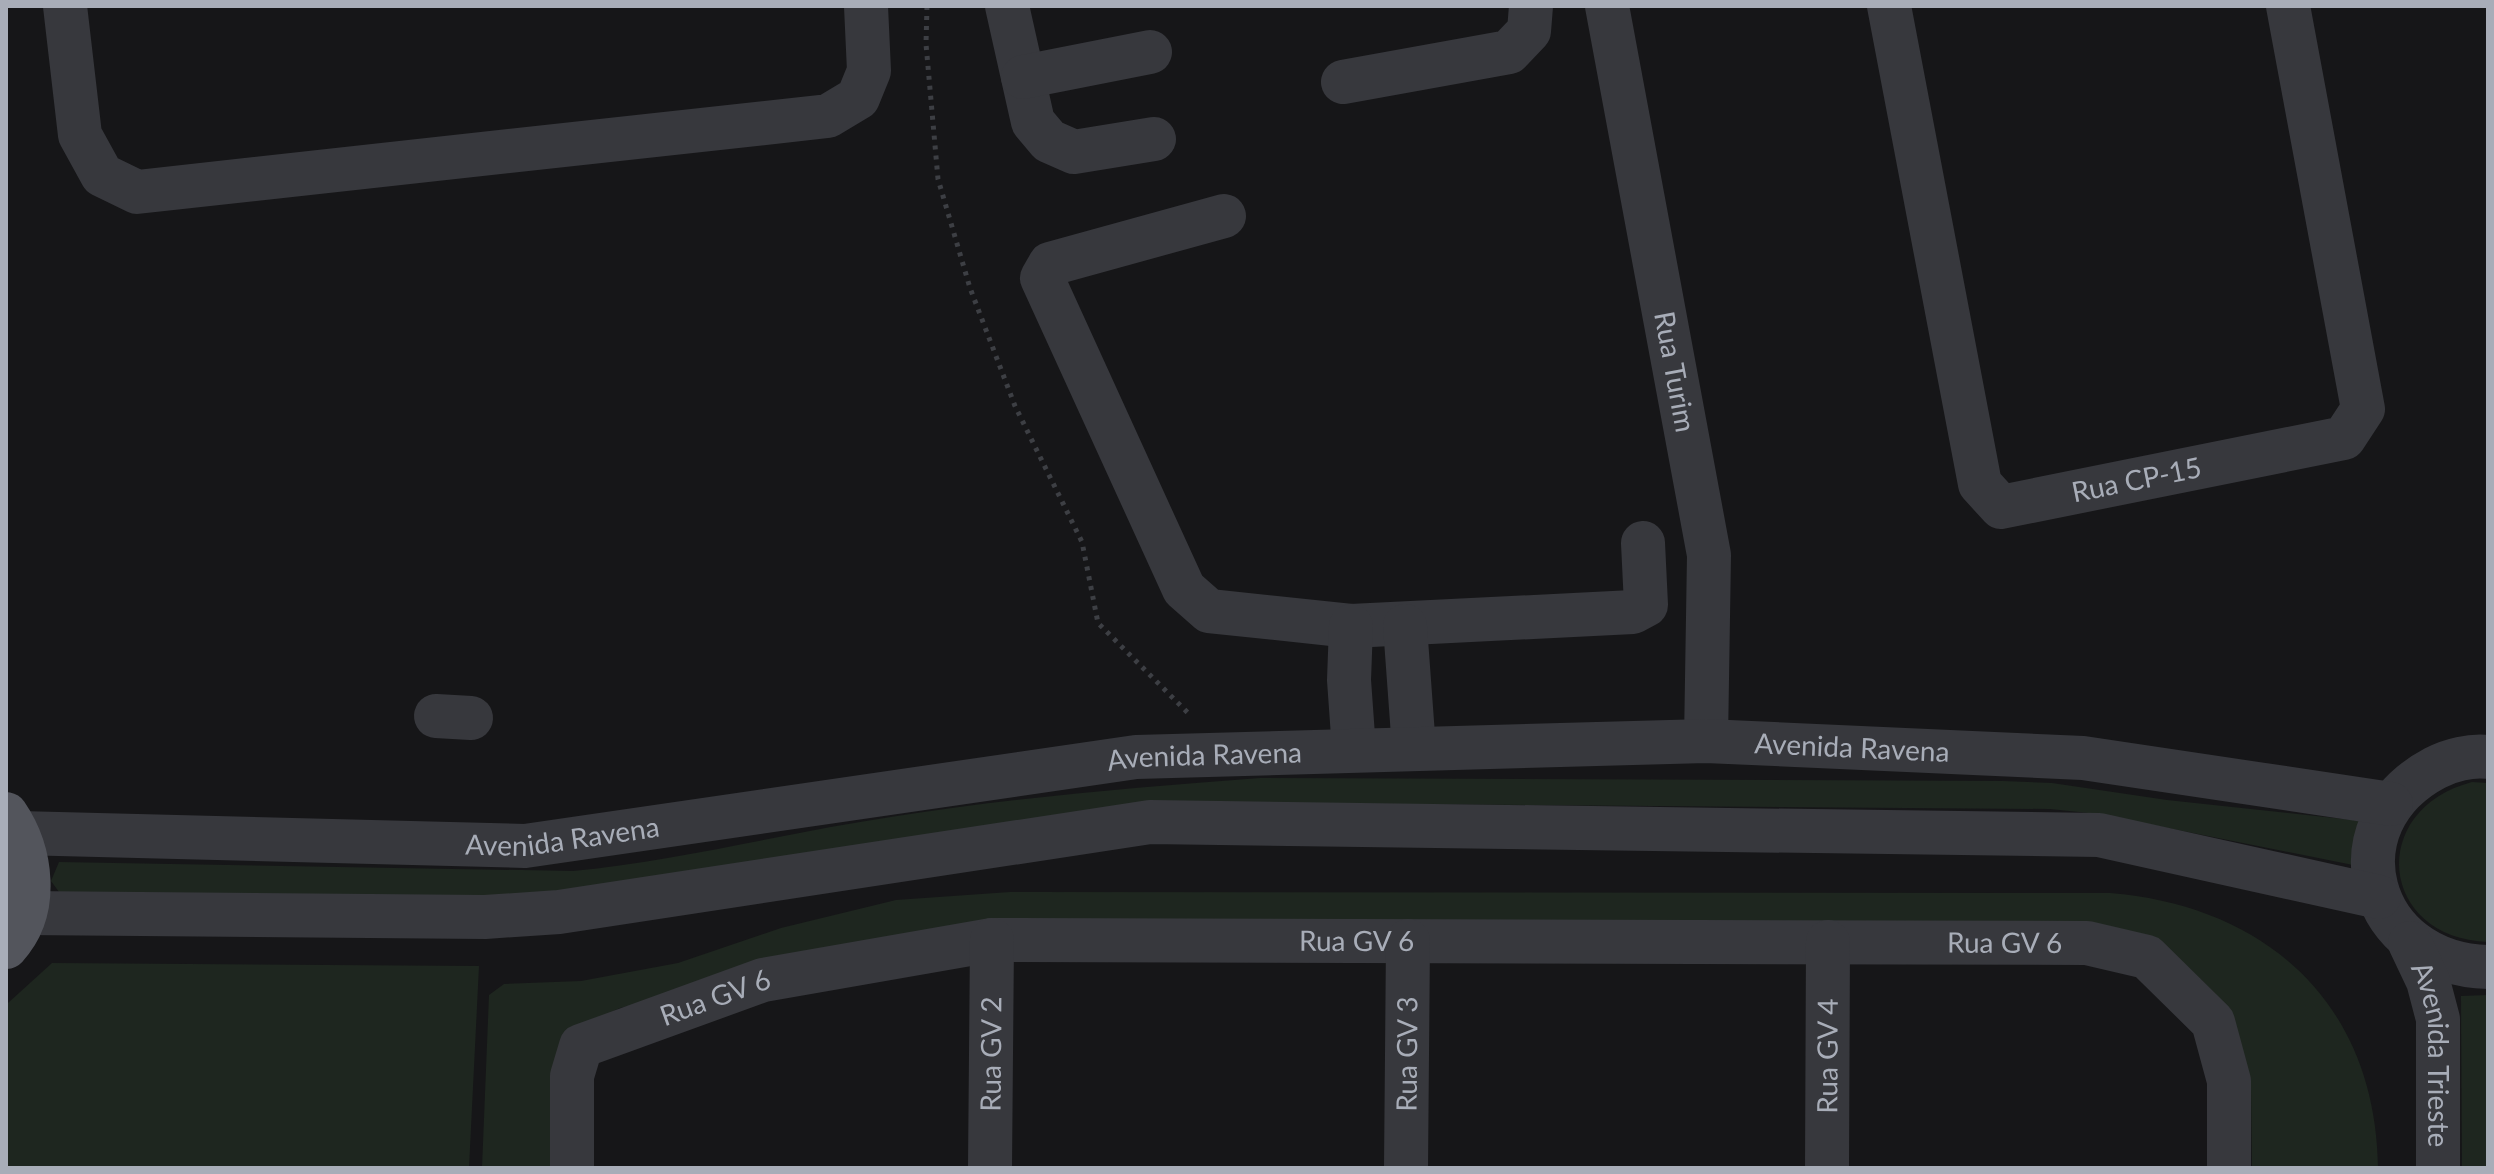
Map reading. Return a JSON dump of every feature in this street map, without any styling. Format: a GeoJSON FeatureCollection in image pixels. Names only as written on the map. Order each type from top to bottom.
{"type":"FeatureCollection","features":[{"type":"Feature","properties":{"kind":"main road"},"geometry":{"type":"LineString","coordinates":[[12,824],[27,859],[30,886],[15,930]]}},
{"type":"Feature","properties":{"kind":"street"},"geometry":{"type":"LineString","coordinates":[[65,6],[80,135],[102,175],[137,192],[828,116],[858,98],[869,71],[866,6]]}},
{"type":"Feature","properties":{"kind":"street"},"geometry":{"type":"LineString","coordinates":[[1007,6],[1033,122],[1049,141],[1074,152],[1154,139]]}},
{"type":"Feature","properties":{"kind":"street"},"geometry":{"type":"LineString","coordinates":[[1343,82],[1509,52],[1529,31],[1531,6]]}},
{"type":"Feature","properties":{"kind":"street","name":"Rua Turim"},"geometry":{"type":"LineString","coordinates":[[1607,6],[1709,555],[1706,741]]}},
{"type":"Feature","properties":{"kind":"street","name":"Rua CP-15"},"geometry":{"type":"LineString","coordinates":[[1889,6],[1980,484],[2001,507],[2344,438],[2363,409],[2288,6]]}},
{"type":"Feature","properties":{"kind":"street"},"geometry":{"type":"LineString","coordinates":[[1023,77],[1150,52]]}},
{"type":"Feature","properties":{"kind":"street"},"geometry":{"type":"LineString","coordinates":[[1224,216],[1050,264],[1042,278],[1184,589],[1209,611],[1351,626],[1405,626],[1633,612],[1646,605],[1643,543]]}},
{"type":"Feature","properties":{"kind":"street"},"geometry":{"type":"LineString","coordinates":[[1351,626],[1349,680],[1354,750]]}},
{"type":"Feature","properties":{"kind":"street"},"geometry":{"type":"LineString","coordinates":[[1405,626],[1414,749]]}},
{"type":"Feature","properties":{"kind":"street","name":"Avenida Ravena"},"geometry":{"type":"LineString","coordinates":[[12,824],[525,846],[1136,757],[1706,741],[2083,758],[2391,804]]}},
{"type":"Feature","properties":{"kind":"street"},"geometry":{"type":"LineString","coordinates":[[2488,757],[2447,761],[2415,778],[2391,804],[2377,834],[2373,866],[2379,897],[2392,922],[2410,943],[2435,958],[2463,967],[2488,967]]}},
{"type":"Feature","properties":{"kind":"street"},"geometry":{"type":"LineString","coordinates":[[15,930],[485,917],[559,912],[1150,822],[2099,835],[2379,897]]}},
{"type":"Feature","properties":{"kind":"street","name":"Rua GV 6"},"geometry":{"type":"LineString","coordinates":[[572,1168],[572,1076],[581,1046],[763,980],[992,940],[2087,943],[2147,957],[2213,1022],[2229,1081],[2229,1168]]}},
{"type":"Feature","properties":{"kind":"street","name":"Rua GV 2"},"geometry":{"type":"LineString","coordinates":[[990,1168],[992,940]]}},
{"type":"Feature","properties":{"kind":"street","name":"Rua GV 3"},"geometry":{"type":"LineString","coordinates":[[1406,1168],[1408,941]]}},
{"type":"Feature","properties":{"kind":"street","name":"Rua GV 4"},"geometry":{"type":"LineString","coordinates":[[1827,1168],[1828,942]]}},
{"type":"Feature","properties":{"kind":"street","name":"Avenida Trieste"},"geometry":{"type":"LineString","coordinates":[[2410,943],[2428,981],[2438,1019],[2438,1168]]}},
{"type":"Feature","properties":{"kind":"path"},"geometry":{"type":"LineString","coordinates":[[927,6],[926,44],[938,179],[970,288],[1015,406],[1082,542],[1098,623],[1197,721]]}},
{"type":"Feature","properties":{"kind":"shaded area"},"geometry":{"type":"Polygon","coordinates":[[[1260,778],[2003,781],[2052,783],[2167,800],[2362,821],[2353,865],[2098,814],[2050,809],[1261,803],[575,896],[62,896],[51,881],[59,862],[573,871],[655,860],[942,809],[1078,793],[1260,778]]]}},
{"type":"Feature","properties":{"kind":"shaded area"},"geometry":{"type":"Polygon","coordinates":[[[2472,782],[2488,783],[2488,942],[2452,935],[2425,919],[2407,897],[2399,871],[2402,844],[2414,818],[2438,797],[2472,782]]]}},
{"type":"Feature","properties":{"kind":"shaded area"},"geometry":{"type":"Polygon","coordinates":[[[1010,892],[2110,893],[2167,902],[2218,919],[2264,943],[2302,974],[2334,1013],[2358,1058],[2372,1110],[2378,1168],[2252,1168],[2251,1090],[2174,964],[991,924],[620,1008],[603,1016],[557,1168],[482,1168],[489,995],[504,984],[581,981],[678,963],[781,928],[896,900],[1010,892]]]}},
{"type":"Feature","properties":{"kind":"shaded area"},"geometry":{"type":"Polygon","coordinates":[[[52,963],[479,966],[469,1168],[8,1168],[8,1003],[52,963]]]}},
{"type":"Feature","properties":{"kind":"shaded area"},"geometry":{"type":"Polygon","coordinates":[[[2488,995],[2488,1168],[2462,1168],[2461,996],[2488,995]]]}}]}
